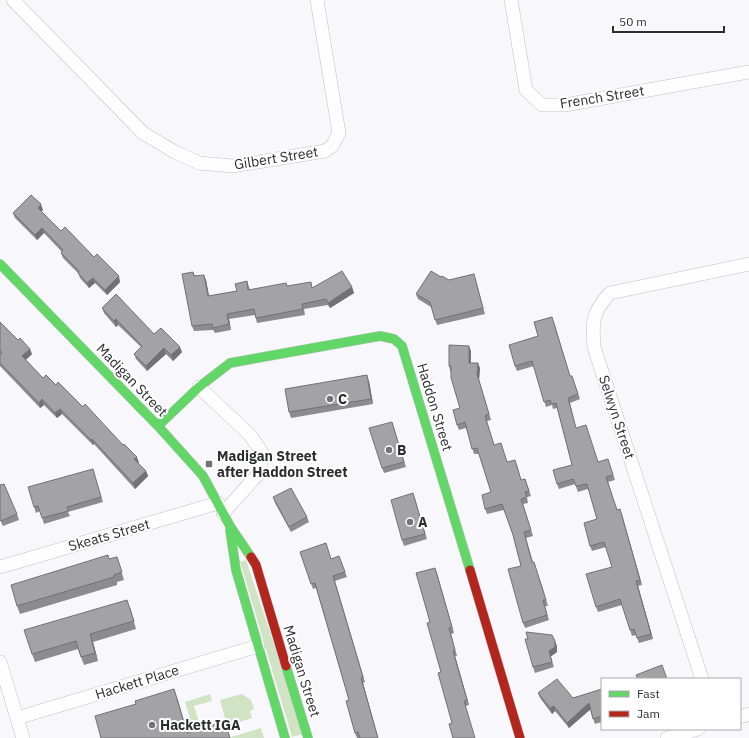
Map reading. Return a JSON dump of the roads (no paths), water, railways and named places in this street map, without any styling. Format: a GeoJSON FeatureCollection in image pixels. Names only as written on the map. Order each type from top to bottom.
{"type":"FeatureCollection","features":[{"type":"Feature","properties":{"kind":"street","name":"Gilbert Street"},"geometry":{"type":"LineString","coordinates":[[12,0],[143,133],[175,152],[199,163],[233,166],[325,151],[332,146],[339,133],[317,0]]}},
{"type":"Feature","properties":{"kind":"street","name":"French Street"},"geometry":{"type":"LineString","coordinates":[[511,0],[526,90],[542,105],[565,105],[749,72]]}},
{"type":"Feature","properties":{"kind":"street","name":"Madigan Street"},"geometry":{"type":"LineString","coordinates":[[0,264],[158,426],[203,476],[230,526],[256,565],[308,738]]}},
{"type":"Feature","properties":{"kind":"street","name":"Selwyn Street"},"geometry":{"type":"LineString","coordinates":[[702,678],[594,347],[592,324],[598,307],[610,293],[749,264]]}},
{"type":"Feature","properties":{"kind":"street","name":"Haddon Street"},"geometry":{"type":"LineString","coordinates":[[158,426],[199,387],[230,363],[380,336],[394,339],[402,346],[520,738]]}},
{"type":"Feature","properties":{"kind":"street"},"geometry":{"type":"LineString","coordinates":[[199,387],[258,443],[261,450],[262,458],[260,472],[221,508]]}},
{"type":"Feature","properties":{"kind":"street","name":"Skeats Street"},"geometry":{"type":"LineString","coordinates":[[0,567],[221,508]]}},
{"type":"Feature","properties":{"kind":"street","name":"Madigan Street"},"geometry":{"type":"LineString","coordinates":[[230,526],[236,570],[285,738]]}},
{"type":"Feature","properties":{"kind":"street","name":"Hackett Place"},"geometry":{"type":"LineString","coordinates":[[17,718],[258,646]]}},
{"type":"Feature","properties":{"kind":"street"},"geometry":{"type":"LineString","coordinates":[[0,662],[23,738]]}},
{"type":"Feature","properties":{"kind":"street"},"geometry":{"type":"LineString","coordinates":[[667,738],[695,730]]}},
{"type":"Feature","properties":{"kind":"place","name":"C"},"geometry":{"type":"Point","coordinates":[330,399]}},
{"type":"Feature","properties":{"kind":"place","name":"B"},"geometry":{"type":"Point","coordinates":[389,450]}},
{"type":"Feature","properties":{"kind":"place","name":"Madigan Street after Haddon Street"},"geometry":{"type":"Point","coordinates":[209,464]}},
{"type":"Feature","properties":{"kind":"place","name":"A"},"geometry":{"type":"Point","coordinates":[410,522]}},
{"type":"Feature","properties":{"kind":"place","name":"Hackett IGA"},"geometry":{"type":"Point","coordinates":[152,725]}}]}
